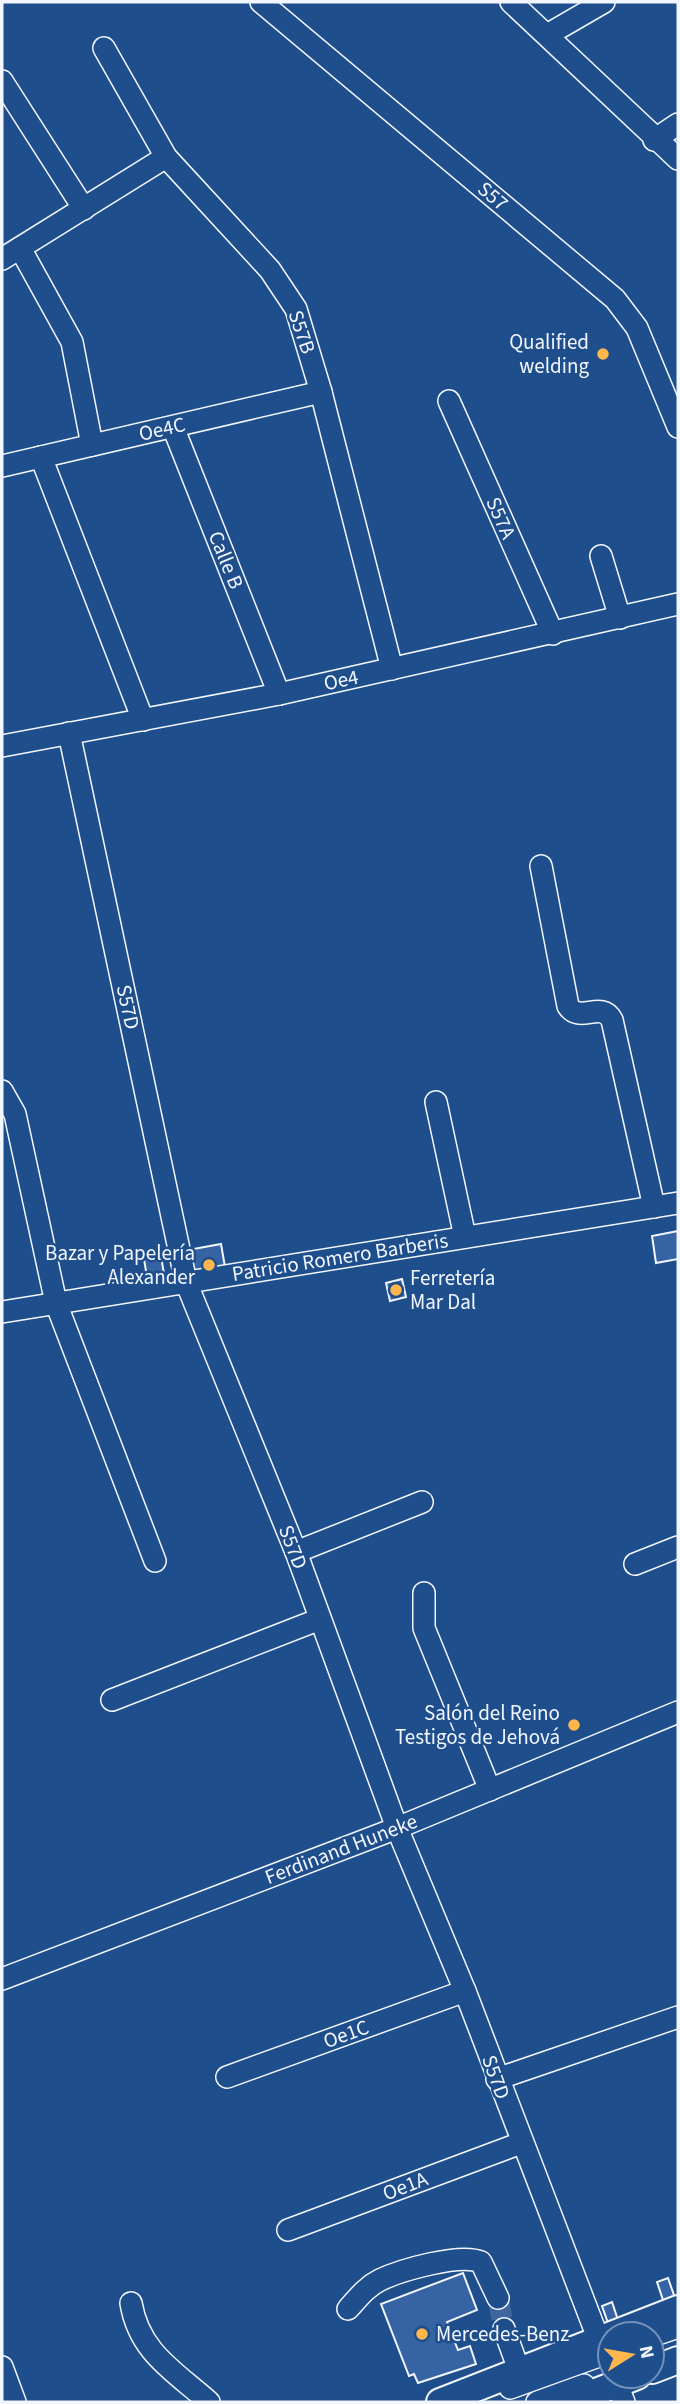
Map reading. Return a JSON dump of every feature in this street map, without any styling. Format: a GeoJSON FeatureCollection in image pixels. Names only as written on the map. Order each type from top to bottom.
{"type":"FeatureCollection","features":[{"type":"Feature","properties":{"kind":"main road"},"geometry":{"type":"LineString","coordinates":[[655,2320],[678,2309]]}},
{"type":"Feature","properties":{"kind":"main road"},"geometry":{"type":"LineString","coordinates":[[440,2402],[519,2370],[596,2347]]}},
{"type":"Feature","properties":{"kind":"main road"},"geometry":{"type":"LineString","coordinates":[[569,2402],[604,2390]]}},
{"type":"Feature","properties":{"kind":"street","name":"S57"},"geometry":{"type":"LineString","coordinates":[[261,2],[615,299],[637,328],[678,426]]}},
{"type":"Feature","properties":{"kind":"street"},"geometry":{"type":"LineString","coordinates":[[512,2],[654,140],[678,159]]}},
{"type":"Feature","properties":{"kind":"street"},"geometry":{"type":"LineString","coordinates":[[547,35],[604,2]]}},
{"type":"Feature","properties":{"kind":"street","name":"S57B"},"geometry":{"type":"LineString","coordinates":[[104,48],[166,157],[270,270],[296,309],[321,391],[392,669]]}},
{"type":"Feature","properties":{"kind":"street"},"geometry":{"type":"LineString","coordinates":[[2,81],[84,209]]}},
{"type":"Feature","properties":{"kind":"street"},"geometry":{"type":"LineString","coordinates":[[654,140],[678,124]]}},
{"type":"Feature","properties":{"kind":"street"},"geometry":{"type":"LineString","coordinates":[[92,445],[72,342],[11,254],[166,157]]}},
{"type":"Feature","properties":{"kind":"street","name":"Oe4C"},"geometry":{"type":"LineString","coordinates":[[2,467],[321,391]]}},
{"type":"Feature","properties":{"kind":"street","name":"S57A"},"geometry":{"type":"LineString","coordinates":[[449,401],[553,634]]}},
{"type":"Feature","properties":{"kind":"street","name":"Calle B"},"geometry":{"type":"LineString","coordinates":[[173,426],[279,694]]}},
{"type":"Feature","properties":{"kind":"street"},"geometry":{"type":"LineString","coordinates":[[41,457],[143,720]]}},
{"type":"Feature","properties":{"kind":"street"},"geometry":{"type":"LineString","coordinates":[[601,556],[620,618]]}},
{"type":"Feature","properties":{"kind":"street","name":"Oe4"},"geometry":{"type":"LineString","coordinates":[[2,746],[279,694],[678,604]]}},
{"type":"Feature","properties":{"kind":"street","name":"S57D"},"geometry":{"type":"LineString","coordinates":[[69,733],[186,1282],[296,1552],[397,1828],[465,1991],[522,2143],[596,2325]]}},
{"type":"Feature","properties":{"kind":"street"},"geometry":{"type":"LineString","coordinates":[[541,866],[568,1006],[579,1014],[601,1010],[608,1013],[612,1020],[654,1207]]}},
{"type":"Feature","properties":{"kind":"street"},"geometry":{"type":"LineString","coordinates":[[2,1091],[15,1114],[56,1303],[155,1561]]}},
{"type":"Feature","properties":{"kind":"street"},"geometry":{"type":"LineString","coordinates":[[436,1102],[465,1237]]}},
{"type":"Feature","properties":{"kind":"street","name":"Patricio Romero Barberis"},"geometry":{"type":"LineString","coordinates":[[2,1312],[678,1203]]}},
{"type":"Feature","properties":{"kind":"street"},"geometry":{"type":"LineString","coordinates":[[296,1552],[422,1502]]}},
{"type":"Feature","properties":{"kind":"street"},"geometry":{"type":"LineString","coordinates":[[635,1564],[678,1547]]}},
{"type":"Feature","properties":{"kind":"street"},"geometry":{"type":"LineString","coordinates":[[424,1593],[424,1628],[490,1790]]}},
{"type":"Feature","properties":{"kind":"street"},"geometry":{"type":"LineString","coordinates":[[112,1700],[320,1619]]}},
{"type":"Feature","properties":{"kind":"street","name":"Ferdinand Huneke"},"geometry":{"type":"LineString","coordinates":[[3,1975],[397,1828],[678,1712]]}},
{"type":"Feature","properties":{"kind":"street","name":"Oe1C"},"geometry":{"type":"LineString","coordinates":[[227,2077],[465,1991]]}},
{"type":"Feature","properties":{"kind":"street"},"geometry":{"type":"LineString","coordinates":[[497,2079],[678,2017]]}},
{"type":"Feature","properties":{"kind":"street","name":"Oe1A"},"geometry":{"type":"LineString","coordinates":[[288,2230],[522,2143]]}},
{"type":"Feature","properties":{"kind":"street"},"geometry":{"type":"LineString","coordinates":[[348,2309],[364,2290],[381,2280],[460,2260],[481,2262],[498,2298]]}},
{"type":"Feature","properties":{"kind":"street"},"geometry":{"type":"LineString","coordinates":[[131,2303],[135,2327],[147,2347],[209,2402]]}},
{"type":"Feature","properties":{"kind":"street"},"geometry":{"type":"LineString","coordinates":[[504,2329],[519,2370]]}},
{"type":"Feature","properties":{"kind":"street"},"geometry":{"type":"LineString","coordinates":[[471,2402],[596,2348]]}},
{"type":"Feature","properties":{"kind":"street"},"geometry":{"type":"LineString","coordinates":[[2,2367],[15,2402]]}},
{"type":"Feature","properties":{"kind":"street"},"geometry":{"type":"LineString","coordinates":[[537,2402],[596,2390]]}},
{"type":"Feature","properties":{"kind":"building"},"geometry":{"type":"Polygon","coordinates":[[[678,1231],[678,1259],[656,1263],[652,1236],[678,1231]]]}},
{"type":"Feature","properties":{"kind":"building"},"geometry":{"type":"Polygon","coordinates":[[[221,1244],[225,1267],[192,1272],[188,1250],[221,1244]]]}},
{"type":"Feature","properties":{"kind":"building"},"geometry":{"type":"Polygon","coordinates":[[[160,1250],[164,1274],[147,1277],[143,1253],[160,1250]]]}},
{"type":"Feature","properties":{"kind":"building","name":"Ferretería Mar Dal"},"geometry":{"type":"Polygon","coordinates":[[[402,1279],[406,1297],[390,1301],[386,1283],[402,1279]]]}},
{"type":"Feature","properties":{"kind":"building","name":"Mercedes-Benz"},"geometry":{"type":"Polygon","coordinates":[[[463,2273],[477,2310],[447,2322],[458,2350],[470,2346],[476,2364],[418,2383],[414,2374],[409,2376],[381,2304],[463,2273]]]}},
{"type":"Feature","properties":{"kind":"building"},"geometry":{"type":"Polygon","coordinates":[[[668,2278],[675,2298],[664,2303],[657,2282],[668,2278]]]}},
{"type":"Feature","properties":{"kind":"building"},"geometry":{"type":"Polygon","coordinates":[[[612,2302],[618,2320],[607,2320],[602,2306],[612,2302]]]}},
{"type":"Feature","properties":{"kind":"tunnel"},"geometry":{"type":"LineString","coordinates":[[498,2298],[504,2329]]}},
{"type":"Feature","properties":{"kind":"place","name":"Qualified welding"},"geometry":{"type":"Point","coordinates":[603,354]}},
{"type":"Feature","properties":{"kind":"place","name":"Bazar y Papelería Alexander"},"geometry":{"type":"Point","coordinates":[209,1265]}},
{"type":"Feature","properties":{"kind":"place","name":"Ferretería Mar Dal"},"geometry":{"type":"Point","coordinates":[396,1290]}},
{"type":"Feature","properties":{"kind":"place","name":"Salón del Reino Testigos de Jehová"},"geometry":{"type":"Point","coordinates":[574,1725]}},
{"type":"Feature","properties":{"kind":"place","name":"Mercedes-Benz"},"geometry":{"type":"Point","coordinates":[422,2334]}}]}
